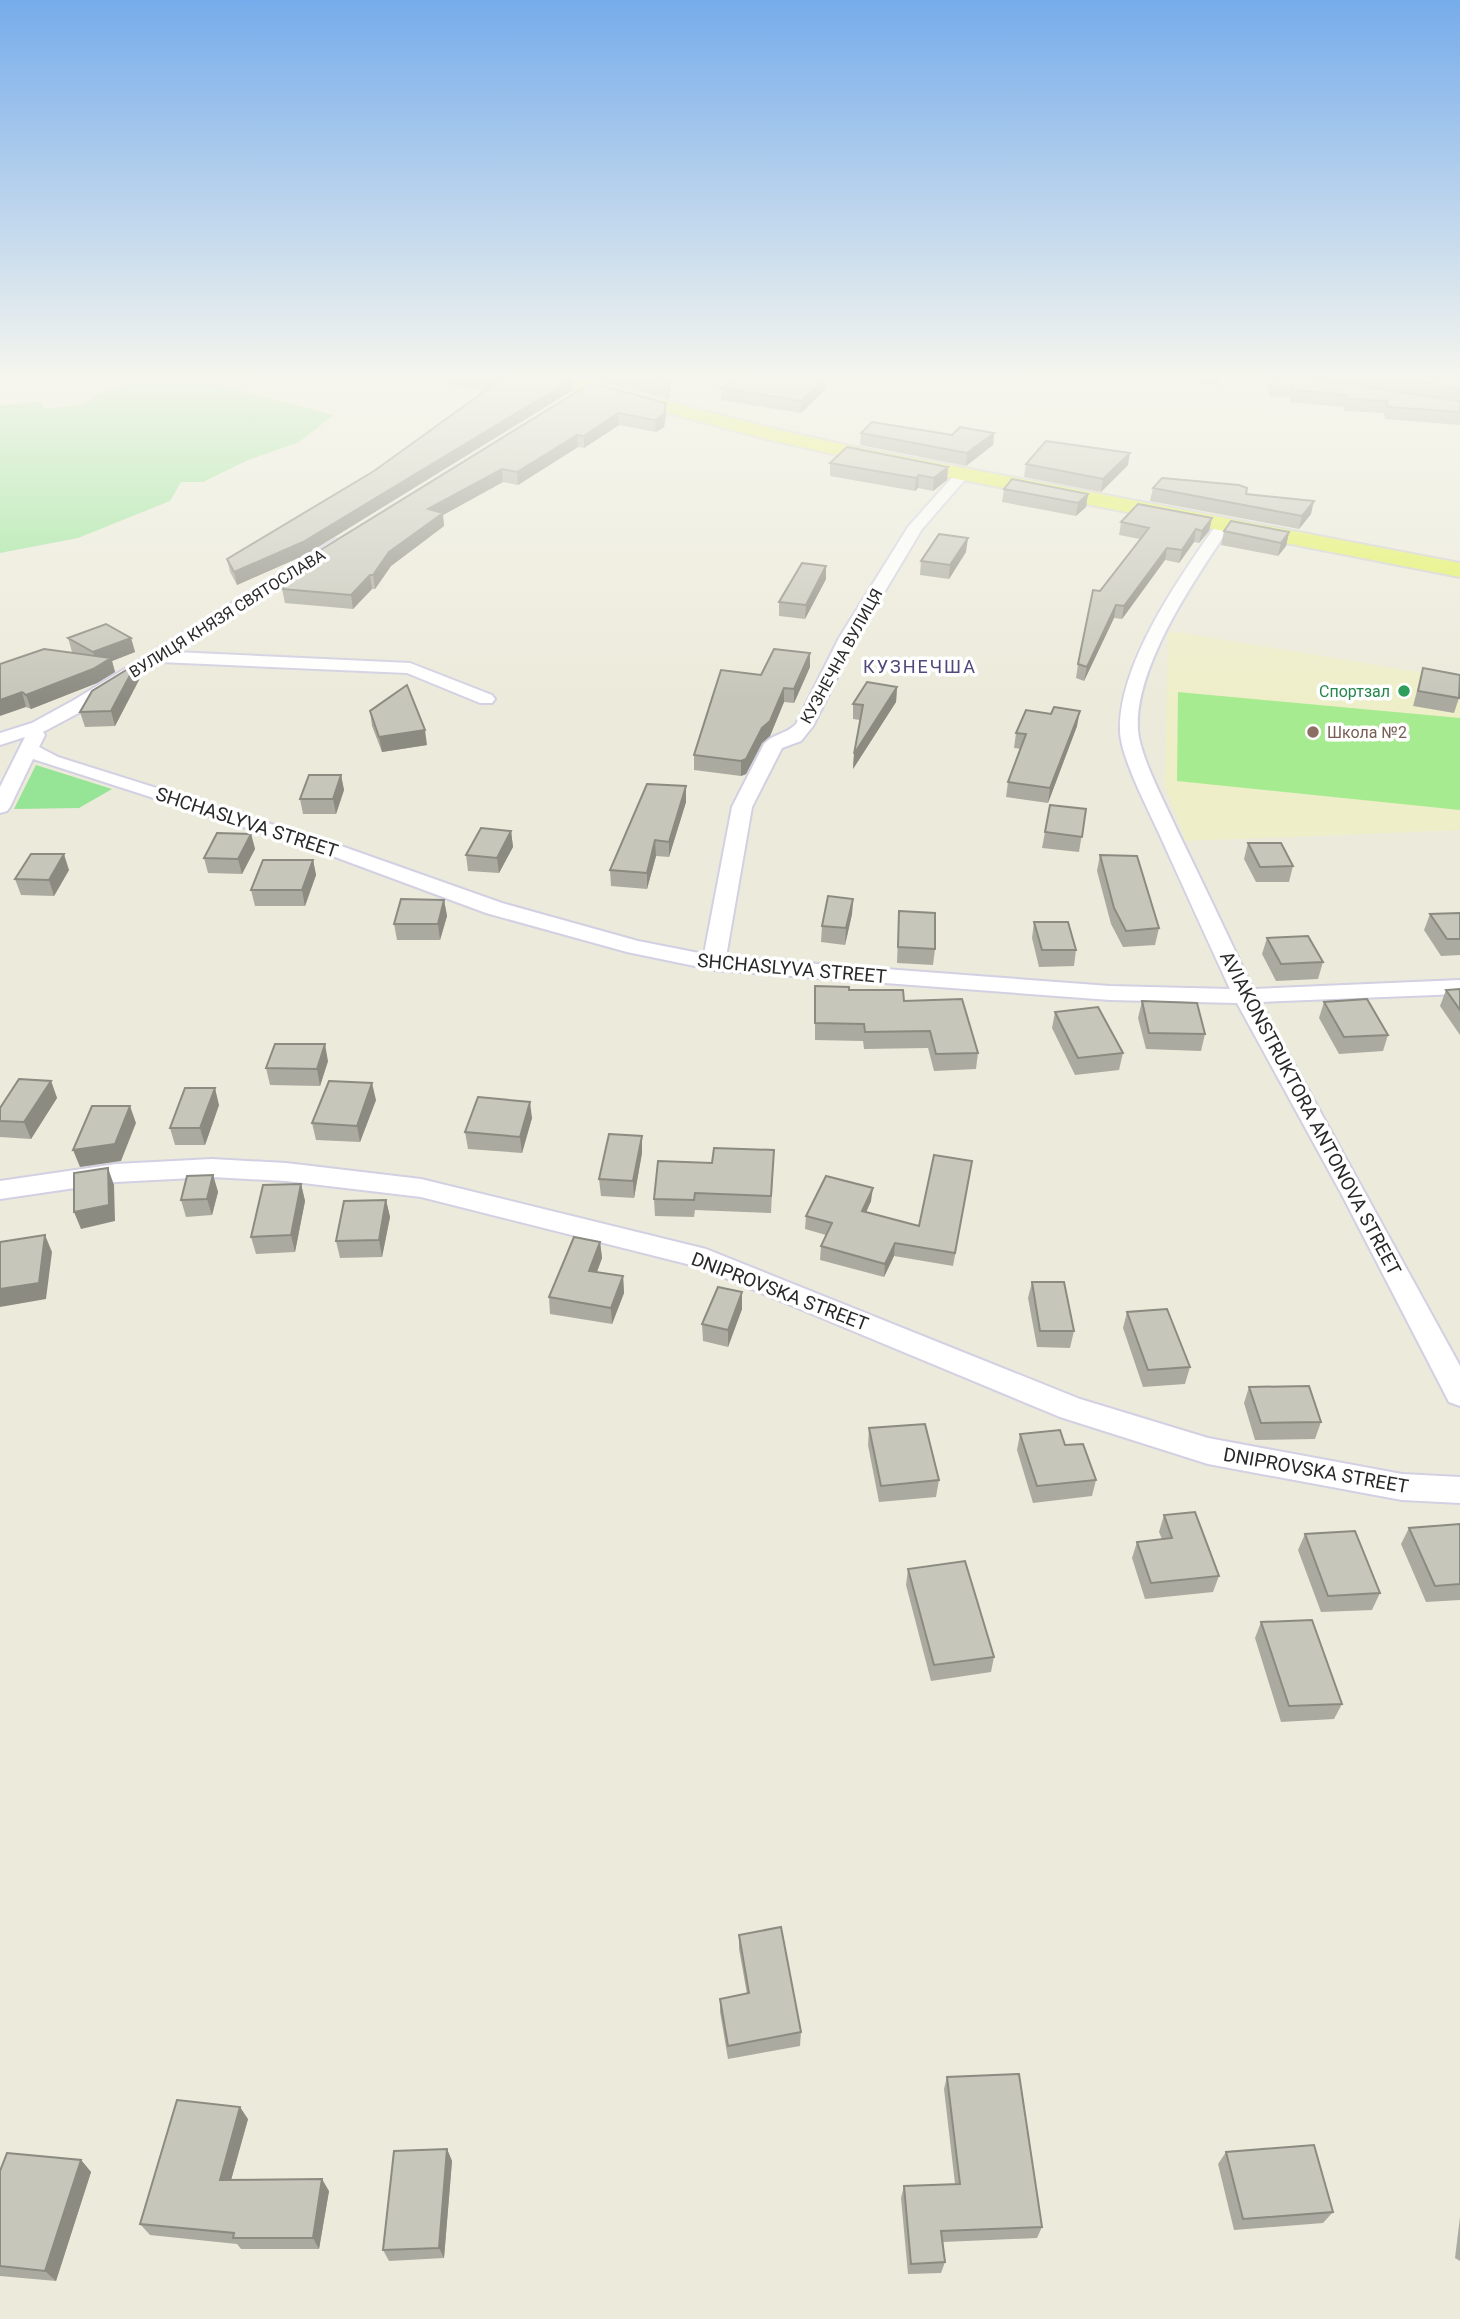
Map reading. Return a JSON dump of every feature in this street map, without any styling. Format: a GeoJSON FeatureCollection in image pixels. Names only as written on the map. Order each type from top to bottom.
{"type":"FeatureCollection","features":[{"type":"Feature","properties":{"kind":"main road"},"geometry":{"type":"LineString","coordinates":[[1011,484],[1460,570]]}},
{"type":"Feature","properties":{"kind":"street","name":"КУЗНЕЧНА ВУЛИЦЯ"},"geometry":{"type":"LineString","coordinates":[[714,963],[742,807],[774,744],[794,737],[804,726],[848,638],[916,527],[954,484]]}},
{"type":"Feature","properties":{"kind":"street","name":"AVIAKONSTRUKTORA ANTONOVA STREET"},"geometry":{"type":"LineString","coordinates":[[1224,524],[1185,582],[1154,640],[1135,687],[1129,731],[1144,780],[1245,996],[1354,1192],[1460,1394]]}},
{"type":"Feature","properties":{"kind":"street","name":"ВУЛИЦЯ КНЯЗЯ СВЯТОСЛАВА"},"geometry":{"type":"LineString","coordinates":[[0,739],[39,727],[158,657],[351,535]]}},
{"type":"Feature","properties":{"kind":"street"},"geometry":{"type":"LineString","coordinates":[[158,657],[410,668],[486,699]]}},
{"type":"Feature","properties":{"kind":"street"},"geometry":{"type":"LineString","coordinates":[[0,807],[39,727]]}},
{"type":"Feature","properties":{"kind":"street","name":"SHCHASLYVA STREET"},"geometry":{"type":"LineString","coordinates":[[30,750],[51,761],[334,850],[494,908],[635,947],[714,963],[1110,993],[1245,996],[1460,987]]}},
{"type":"Feature","properties":{"kind":"street","name":"DNIPROVSKA STREET"},"geometry":{"type":"LineString","coordinates":[[0,1190],[117,1173],[212,1168],[286,1172],[421,1188],[706,1259],[1071,1408],[1209,1451],[1402,1488],[1460,1490]]}},
{"type":"Feature","properties":{"kind":"shaded area","name":"Школа №2"},"geometry":{"type":"Polygon","coordinates":[[[1170,631],[1460,679],[1460,830],[1186,841],[1165,786],[1170,631]]]}},
{"type":"Feature","properties":{"kind":"green space"},"geometry":{"type":"Polygon","coordinates":[[[0,484],[180,484],[170,501],[78,538],[0,553],[0,484]]]}},
{"type":"Feature","properties":{"kind":"green space"},"geometry":{"type":"Polygon","coordinates":[[[1178,692],[1460,718],[1460,810],[1177,781],[1178,692]]]}},
{"type":"Feature","properties":{"kind":"green space"},"geometry":{"type":"Polygon","coordinates":[[[36,765],[112,789],[79,808],[14,809],[36,765]]]}},
{"type":"Feature","properties":{"kind":"building"},"geometry":{"type":"Polygon","coordinates":[[[352,484],[399,484],[303,542],[234,572],[227,559],[352,484]]]}},
{"type":"Feature","properties":{"kind":"building"},"geometry":{"type":"Polygon","coordinates":[[[427,484],[474,484],[428,509],[443,513],[389,552],[373,575],[351,595],[282,589],[314,554],[427,484]]]}},
{"type":"Feature","properties":{"kind":"building"},"geometry":{"type":"Polygon","coordinates":[[[1008,484],[1038,484],[1088,494],[1078,503],[1004,489],[1008,484]]]}},
{"type":"Feature","properties":{"kind":"building"},"geometry":{"type":"Polygon","coordinates":[[[1156,484],[1230,484],[1247,488],[1246,494],[1314,501],[1302,516],[1153,488],[1156,484]]]}},
{"type":"Feature","properties":{"kind":"building"},"geometry":{"type":"Polygon","coordinates":[[[1138,504],[1212,518],[1202,531],[1196,529],[1182,550],[1167,548],[1124,606],[1116,605],[1087,667],[1078,664],[1093,590],[1100,591],[1149,528],[1121,522],[1138,504]]]}},
{"type":"Feature","properties":{"kind":"building"},"geometry":{"type":"Polygon","coordinates":[[[1231,521],[1289,532],[1281,543],[1224,531],[1231,521]]]}},
{"type":"Feature","properties":{"kind":"building"},"geometry":{"type":"Polygon","coordinates":[[[939,534],[968,538],[950,565],[921,561],[939,534]]]}},
{"type":"Feature","properties":{"kind":"building"},"geometry":{"type":"Polygon","coordinates":[[[802,563],[826,566],[806,605],[779,602],[802,563]]]}},
{"type":"Feature","properties":{"kind":"building"},"geometry":{"type":"Polygon","coordinates":[[[106,624],[131,638],[93,652],[68,638],[106,624]]]}},
{"type":"Feature","properties":{"kind":"building"},"geometry":{"type":"Polygon","coordinates":[[[44,649],[111,658],[93,669],[26,695],[22,692],[0,700],[0,664],[44,649]]]}},
{"type":"Feature","properties":{"kind":"building"},"geometry":{"type":"Polygon","coordinates":[[[774,649],[810,653],[794,689],[784,688],[770,721],[762,728],[746,759],[741,761],[694,755],[721,670],[761,675],[774,649]]]}},
{"type":"Feature","properties":{"kind":"building"},"geometry":{"type":"Polygon","coordinates":[[[136,664],[111,711],[80,712],[92,691],[136,664]]]}},
{"type":"Feature","properties":{"kind":"building"},"geometry":{"type":"Polygon","coordinates":[[[1423,668],[1460,675],[1459,698],[1418,691],[1423,668]]]}},
{"type":"Feature","properties":{"kind":"building"},"geometry":{"type":"Polygon","coordinates":[[[867,682],[897,687],[854,754],[863,705],[853,704],[867,682]]]}},
{"type":"Feature","properties":{"kind":"building"},"geometry":{"type":"Polygon","coordinates":[[[407,685],[425,730],[379,737],[370,711],[407,685]]]}},
{"type":"Feature","properties":{"kind":"building"},"geometry":{"type":"Polygon","coordinates":[[[1054,707],[1080,711],[1050,788],[1008,782],[1026,734],[1016,733],[1026,710],[1051,714],[1054,707]]]}},
{"type":"Feature","properties":{"kind":"building"},"geometry":{"type":"Polygon","coordinates":[[[309,775],[341,775],[333,799],[300,799],[309,775]]]}},
{"type":"Feature","properties":{"kind":"building"},"geometry":{"type":"Polygon","coordinates":[[[647,784],[686,786],[669,842],[655,840],[647,873],[610,870],[647,784]]]}},
{"type":"Feature","properties":{"kind":"building"},"geometry":{"type":"Polygon","coordinates":[[[1050,805],[1086,809],[1082,837],[1045,832],[1050,805]]]}},
{"type":"Feature","properties":{"kind":"building"},"geometry":{"type":"Polygon","coordinates":[[[481,828],[511,831],[497,858],[466,855],[481,828]]]}},
{"type":"Feature","properties":{"kind":"building"},"geometry":{"type":"Polygon","coordinates":[[[217,833],[251,834],[238,859],[204,858],[217,833]]]}},
{"type":"Feature","properties":{"kind":"building"},"geometry":{"type":"Polygon","coordinates":[[[1248,843],[1281,843],[1293,866],[1260,867],[1248,843]]]}},
{"type":"Feature","properties":{"kind":"building"},"geometry":{"type":"Polygon","coordinates":[[[31,854],[64,854],[49,880],[15,879],[31,854]]]}},
{"type":"Feature","properties":{"kind":"building"},"geometry":{"type":"Polygon","coordinates":[[[1100,855],[1137,856],[1159,928],[1126,931],[1114,908],[1100,855]]]}},
{"type":"Feature","properties":{"kind":"building"},"geometry":{"type":"Polygon","coordinates":[[[263,860],[313,860],[302,890],[251,890],[263,860]]]}},
{"type":"Feature","properties":{"kind":"building"},"geometry":{"type":"Polygon","coordinates":[[[828,896],[853,899],[846,928],[822,926],[828,896]]]}},
{"type":"Feature","properties":{"kind":"building"},"geometry":{"type":"Polygon","coordinates":[[[401,899],[444,900],[438,924],[394,924],[401,899]]]}},
{"type":"Feature","properties":{"kind":"building"},"geometry":{"type":"Polygon","coordinates":[[[899,911],[935,913],[935,949],[898,947],[899,911]]]}},
{"type":"Feature","properties":{"kind":"building"},"geometry":{"type":"Polygon","coordinates":[[[1460,913],[1460,939],[1447,939],[1430,914],[1460,913]]]}},
{"type":"Feature","properties":{"kind":"building"},"geometry":{"type":"Polygon","coordinates":[[[1034,922],[1068,922],[1076,950],[1042,950],[1034,922]]]}},
{"type":"Feature","properties":{"kind":"building"},"geometry":{"type":"Polygon","coordinates":[[[1308,936],[1323,962],[1281,964],[1267,938],[1308,936]]]}},
{"type":"Feature","properties":{"kind":"building"},"geometry":{"type":"Polygon","coordinates":[[[815,986],[849,987],[849,990],[903,990],[904,1001],[962,999],[978,1053],[936,1054],[930,1031],[865,1032],[864,1024],[815,1023],[815,986]]]}},
{"type":"Feature","properties":{"kind":"building"},"geometry":{"type":"Polygon","coordinates":[[[1460,989],[1460,1010],[1446,990],[1460,989]]]}},
{"type":"Feature","properties":{"kind":"building"},"geometry":{"type":"Polygon","coordinates":[[[1367,999],[1388,1035],[1344,1037],[1324,1002],[1367,999]]]}},
{"type":"Feature","properties":{"kind":"building"},"geometry":{"type":"Polygon","coordinates":[[[1142,1001],[1197,1003],[1205,1034],[1149,1033],[1142,1001]]]}},
{"type":"Feature","properties":{"kind":"building"},"geometry":{"type":"Polygon","coordinates":[[[1098,1007],[1123,1053],[1078,1058],[1055,1012],[1098,1007]]]}},
{"type":"Feature","properties":{"kind":"building"},"geometry":{"type":"Polygon","coordinates":[[[275,1044],[325,1044],[317,1069],[266,1068],[275,1044]]]}},
{"type":"Feature","properties":{"kind":"building"},"geometry":{"type":"Polygon","coordinates":[[[19,1079],[51,1081],[24,1122],[0,1121],[0,1108],[19,1079]]]}},
{"type":"Feature","properties":{"kind":"building"},"geometry":{"type":"Polygon","coordinates":[[[329,1081],[372,1083],[357,1126],[312,1123],[329,1081]]]}},
{"type":"Feature","properties":{"kind":"building"},"geometry":{"type":"Polygon","coordinates":[[[185,1088],[215,1088],[200,1128],[170,1128],[185,1088]]]}},
{"type":"Feature","properties":{"kind":"building"},"geometry":{"type":"Polygon","coordinates":[[[478,1097],[530,1102],[520,1137],[465,1132],[478,1097]]]}},
{"type":"Feature","properties":{"kind":"building"},"geometry":{"type":"Polygon","coordinates":[[[92,1106],[130,1106],[115,1144],[73,1150],[92,1106]]]}},
{"type":"Feature","properties":{"kind":"building"},"geometry":{"type":"Polygon","coordinates":[[[609,1134],[642,1136],[633,1181],[599,1179],[609,1134]]]}},
{"type":"Feature","properties":{"kind":"building"},"geometry":{"type":"Polygon","coordinates":[[[714,1148],[774,1150],[771,1196],[695,1193],[694,1200],[654,1199],[658,1161],[712,1163],[714,1148]]]}},
{"type":"Feature","properties":{"kind":"building"},"geometry":{"type":"Polygon","coordinates":[[[934,1155],[972,1161],[955,1253],[895,1243],[885,1264],[821,1246],[832,1223],[806,1216],[826,1176],[873,1188],[862,1211],[919,1226],[934,1155]]]}},
{"type":"Feature","properties":{"kind":"building"},"geometry":{"type":"Polygon","coordinates":[[[108,1168],[109,1205],[74,1212],[74,1173],[108,1168]]]}},
{"type":"Feature","properties":{"kind":"building"},"geometry":{"type":"Polygon","coordinates":[[[213,1175],[207,1199],[181,1200],[187,1176],[213,1175]]]}},
{"type":"Feature","properties":{"kind":"building"},"geometry":{"type":"Polygon","coordinates":[[[301,1184],[291,1235],[251,1237],[263,1185],[301,1184]]]}},
{"type":"Feature","properties":{"kind":"building"},"geometry":{"type":"Polygon","coordinates":[[[386,1200],[379,1240],[336,1241],[344,1201],[386,1200]]]}},
{"type":"Feature","properties":{"kind":"building"},"geometry":{"type":"Polygon","coordinates":[[[45,1235],[39,1283],[0,1289],[0,1242],[45,1235]]]}},
{"type":"Feature","properties":{"kind":"building"},"geometry":{"type":"Polygon","coordinates":[[[574,1237],[600,1242],[589,1271],[623,1276],[611,1308],[549,1297],[574,1237]]]}},
{"type":"Feature","properties":{"kind":"building"},"geometry":{"type":"Polygon","coordinates":[[[1032,1282],[1064,1282],[1074,1331],[1040,1331],[1032,1282]]]}},
{"type":"Feature","properties":{"kind":"building"},"geometry":{"type":"Polygon","coordinates":[[[718,1287],[742,1292],[728,1330],[702,1324],[718,1287]]]}},
{"type":"Feature","properties":{"kind":"building"},"geometry":{"type":"Polygon","coordinates":[[[1167,1309],[1190,1367],[1148,1370],[1127,1312],[1167,1309]]]}},
{"type":"Feature","properties":{"kind":"building"},"geometry":{"type":"Polygon","coordinates":[[[1309,1386],[1321,1422],[1261,1423],[1249,1387],[1309,1386]]]}},
{"type":"Feature","properties":{"kind":"building"},"geometry":{"type":"Polygon","coordinates":[[[925,1424],[939,1480],[881,1486],[869,1428],[925,1424]]]}},
{"type":"Feature","properties":{"kind":"building"},"geometry":{"type":"Polygon","coordinates":[[[1060,1430],[1065,1445],[1083,1444],[1096,1480],[1037,1486],[1020,1434],[1060,1430]]]}},
{"type":"Feature","properties":{"kind":"building"},"geometry":{"type":"Polygon","coordinates":[[[1195,1512],[1219,1576],[1151,1583],[1137,1542],[1172,1538],[1164,1515],[1195,1512]]]}},
{"type":"Feature","properties":{"kind":"building"},"geometry":{"type":"Polygon","coordinates":[[[1460,1524],[1460,1584],[1435,1586],[1409,1528],[1460,1524]]]}},
{"type":"Feature","properties":{"kind":"building"},"geometry":{"type":"Polygon","coordinates":[[[1355,1531],[1380,1593],[1328,1596],[1305,1534],[1355,1531]]]}},
{"type":"Feature","properties":{"kind":"building"},"geometry":{"type":"Polygon","coordinates":[[[965,1561],[994,1657],[934,1665],[908,1569],[965,1561]]]}},
{"type":"Feature","properties":{"kind":"building"},"geometry":{"type":"Polygon","coordinates":[[[1312,1620],[1342,1704],[1289,1706],[1261,1622],[1312,1620]]]}},
{"type":"Feature","properties":{"kind":"building"},"geometry":{"type":"Polygon","coordinates":[[[781,1927],[801,2032],[728,2046],[720,1999],[749,1993],[739,1935],[781,1927]]]}},
{"type":"Feature","properties":{"kind":"building"},"geometry":{"type":"Polygon","coordinates":[[[1019,2074],[1042,2227],[941,2231],[945,2262],[911,2264],[904,2186],[960,2184],[947,2077],[1019,2074]]]}},
{"type":"Feature","properties":{"kind":"building"},"geometry":{"type":"Polygon","coordinates":[[[177,2100],[240,2107],[220,2180],[322,2179],[313,2238],[233,2238],[234,2233],[140,2224],[177,2100]]]}},
{"type":"Feature","properties":{"kind":"building"},"geometry":{"type":"Polygon","coordinates":[[[1314,2145],[1333,2212],[1243,2219],[1226,2152],[1314,2145]]]}},
{"type":"Feature","properties":{"kind":"building"},"geometry":{"type":"Polygon","coordinates":[[[447,2149],[439,2248],[383,2250],[394,2151],[447,2149]]]}},
{"type":"Feature","properties":{"kind":"building"},"geometry":{"type":"Polygon","coordinates":[[[7,2153],[81,2160],[45,2271],[0,2266],[0,2171],[7,2153]]]}},
{"type":"Feature","properties":{"kind":"place","name":"Спортзал"},"geometry":{"type":"Point","coordinates":[1404,691]}},
{"type":"Feature","properties":{"kind":"place","name":"Школа №2"},"geometry":{"type":"Point","coordinates":[1313,732]}},
{"type":"Feature","properties":{"kind":"district","name":"КУЗНЕЧША"},"geometry":{"type":"Point","coordinates":[920,667]}}]}
